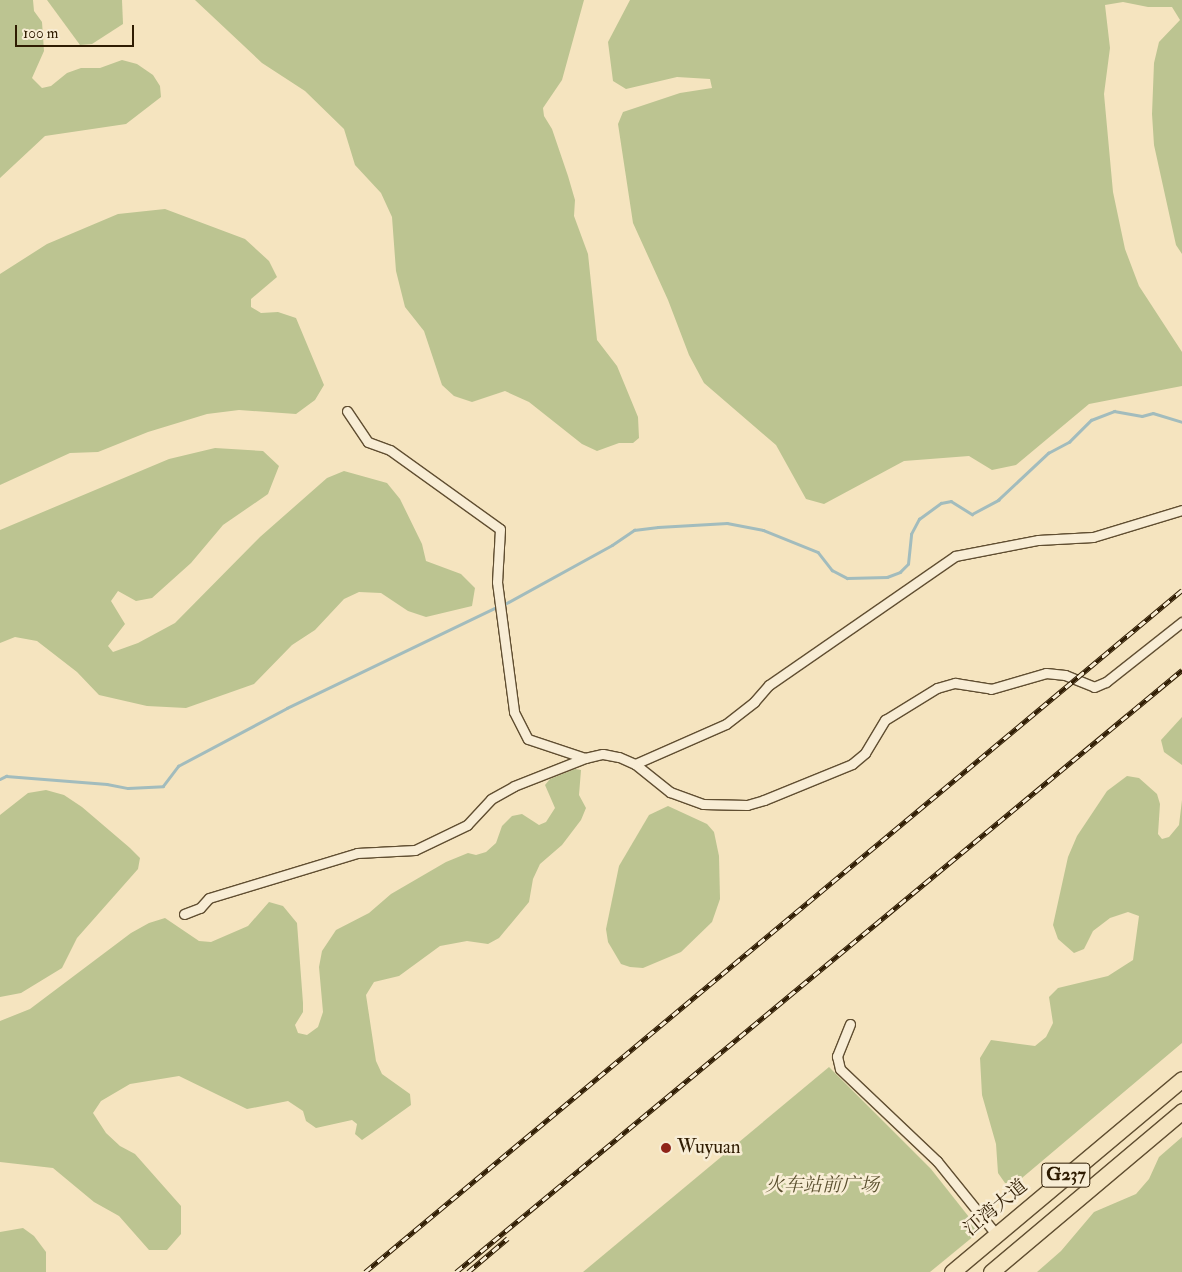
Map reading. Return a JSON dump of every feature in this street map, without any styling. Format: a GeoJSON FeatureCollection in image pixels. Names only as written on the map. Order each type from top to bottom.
{"type":"FeatureCollection","features":[{"type":"Feature","properties":{"kind":"highway","name":"江湾大道"},"geometry":{"type":"LineString","coordinates":[[952,1272],[1182,1079]]}},
{"type":"Feature","properties":{"kind":"highway","name":"G237"},"geometry":{"type":"LineString","coordinates":[[991,1272],[1182,1110]]}},
{"type":"Feature","properties":{"kind":"street"},"geometry":{"type":"LineString","coordinates":[[348,412],[368,442],[390,450],[500,529],[497,582],[518,724],[533,742],[585,758]]}},
{"type":"Feature","properties":{"kind":"street"},"geometry":{"type":"LineString","coordinates":[[635,764],[726,724],[754,702],[769,685],[955,556],[1038,540],[1094,538],[1182,510]]}},
{"type":"Feature","properties":{"kind":"street"},"geometry":{"type":"LineString","coordinates":[[184,914],[200,908],[209,898],[357,853],[415,850],[467,824],[491,799],[514,786],[585,758],[602,754],[635,764],[670,792],[703,804],[755,802],[852,764],[865,753],[885,720],[937,688],[955,683],[991,689],[1046,673],[1065,675],[1094,687],[1106,682],[1182,622]]}},
{"type":"Feature","properties":{"kind":"street"},"geometry":{"type":"LineString","coordinates":[[850,1024],[837,1056],[840,1069],[937,1161],[996,1234]]}},
{"type":"Feature","properties":{"kind":"green space"},"geometry":{"type":"Polygon","coordinates":[[[0,0],[33,0],[34,11],[42,22],[44,51],[32,78],[42,88],[51,86],[67,73],[81,68],[100,68],[122,60],[137,64],[153,75],[160,86],[161,97],[126,124],[45,136],[0,178],[0,0]]]}},
{"type":"Feature","properties":{"kind":"green space"},"geometry":{"type":"Polygon","coordinates":[[[47,0],[122,0],[123,24],[92,44],[80,45],[47,0]]]}},
{"type":"Feature","properties":{"kind":"green space"},"geometry":{"type":"Polygon","coordinates":[[[195,0],[584,0],[562,80],[543,108],[544,116],[552,129],[568,176],[575,200],[574,216],[588,254],[597,340],[617,366],[638,417],[639,438],[633,443],[619,443],[597,451],[582,444],[529,402],[505,391],[472,402],[454,396],[442,385],[424,331],[405,307],[396,271],[392,217],[381,193],[355,165],[344,129],[305,91],[262,63],[195,0]]]}},
{"type":"Feature","properties":{"kind":"green space"},"geometry":{"type":"Polygon","coordinates":[[[630,0],[1182,0],[1182,254],[1176,245],[1154,145],[1152,114],[1154,63],[1159,42],[1180,20],[1172,7],[1148,7],[1123,2],[1105,5],[1110,48],[1104,94],[1113,192],[1125,249],[1139,286],[1182,352],[1182,386],[1089,404],[1016,465],[992,470],[969,456],[904,461],[824,504],[806,499],[776,445],[704,383],[689,355],[668,300],[633,223],[618,124],[623,112],[680,93],[712,88],[710,79],[677,77],[626,89],[613,81],[608,42],[630,0]]]}},
{"type":"Feature","properties":{"kind":"green space"},"geometry":{"type":"Polygon","coordinates":[[[165,209],[245,239],[269,261],[277,277],[251,299],[251,307],[261,313],[278,312],[296,318],[324,385],[315,400],[296,414],[239,410],[207,414],[148,432],[98,452],[70,453],[0,485],[0,274],[47,244],[118,214],[165,209]]]}},
{"type":"Feature","properties":{"kind":"green space"},"geometry":{"type":"Polygon","coordinates":[[[215,448],[263,451],[279,466],[268,494],[223,525],[191,563],[152,598],[136,601],[118,591],[111,601],[125,624],[108,646],[113,652],[138,643],[175,623],[260,537],[327,478],[344,471],[387,483],[400,499],[422,544],[426,561],[461,574],[475,588],[472,606],[426,617],[408,611],[381,593],[359,592],[344,599],[315,630],[292,645],[254,684],[186,708],[147,706],[99,695],[77,672],[37,641],[15,637],[0,643],[0,530],[169,459],[215,448]]]}},
{"type":"Feature","properties":{"kind":"green space"},"geometry":{"type":"Polygon","coordinates":[[[1182,717],[1182,765],[1164,752],[1161,740],[1182,717]]]}},
{"type":"Feature","properties":{"kind":"green space"},"geometry":{"type":"Polygon","coordinates":[[[575,769],[581,770],[579,795],[586,808],[581,820],[562,845],[540,864],[533,879],[529,902],[499,938],[488,944],[467,941],[440,946],[399,976],[374,982],[366,995],[376,1061],[382,1074],[410,1094],[411,1105],[362,1140],[355,1134],[357,1124],[352,1120],[316,1128],[306,1121],[303,1111],[288,1101],[247,1109],[179,1076],[130,1084],[101,1101],[93,1113],[106,1133],[120,1146],[135,1154],[181,1206],[181,1234],[167,1250],[149,1250],[119,1216],[94,1202],[53,1168],[0,1162],[0,1021],[30,1009],[131,933],[149,923],[165,918],[199,941],[211,942],[248,926],[269,902],[283,906],[297,923],[303,1012],[295,1025],[298,1033],[307,1035],[318,1027],[323,1012],[319,967],[322,951],[336,930],[369,913],[391,894],[446,862],[468,853],[476,855],[486,852],[496,843],[502,826],[512,816],[522,814],[539,825],[546,822],[555,808],[545,785],[550,779],[575,769]]]}},
{"type":"Feature","properties":{"kind":"green space"},"geometry":{"type":"Polygon","coordinates":[[[1127,776],[1139,778],[1157,794],[1160,804],[1158,834],[1162,839],[1169,837],[1179,825],[1182,800],[1182,1043],[1016,1183],[1005,1183],[998,1173],[996,1144],[982,1095],[980,1058],[991,1040],[1035,1046],[1046,1037],[1053,1023],[1049,997],[1058,988],[1108,976],[1133,960],[1139,916],[1128,912],[1110,918],[1093,931],[1084,949],[1074,953],[1058,939],[1053,925],[1068,857],[1077,836],[1107,791],[1127,776]]]}},
{"type":"Feature","properties":{"kind":"green space"},"geometry":{"type":"Polygon","coordinates":[[[46,790],[64,795],[82,807],[130,848],[140,858],[138,869],[77,938],[62,968],[21,993],[0,997],[0,815],[28,793],[46,790]]]}},
{"type":"Feature","properties":{"kind":"green space"},"geometry":{"type":"Polygon","coordinates":[[[668,806],[707,824],[714,832],[719,856],[720,899],[712,922],[681,952],[643,968],[630,967],[621,964],[608,942],[606,929],[619,866],[649,815],[668,806]]]}},
{"type":"Feature","properties":{"kind":"green space","name":"火车站前广场"},"geometry":{"type":"Polygon","coordinates":[[[829,1067],[931,1169],[980,1231],[930,1272],[583,1272],[829,1067]]]}},
{"type":"Feature","properties":{"kind":"green space"},"geometry":{"type":"Polygon","coordinates":[[[1182,1137],[1182,1272],[1037,1272],[1061,1251],[1094,1212],[1136,1194],[1149,1179],[1159,1157],[1182,1137]]]}},
{"type":"Feature","properties":{"kind":"green space"},"geometry":{"type":"Polygon","coordinates":[[[23,1228],[34,1236],[46,1252],[46,1272],[0,1272],[0,1232],[23,1228]]]}},
{"type":"Feature","properties":{"kind":"waterway"},"geometry":{"type":"LineString","coordinates":[[503,605],[612,545],[634,530],[658,527],[727,523],[763,530],[818,552],[832,570],[847,578],[887,577],[900,572],[908,564],[911,534],[919,519],[941,503],[951,501],[972,514],[998,500],[1048,453],[1069,442],[1091,420],[1114,411],[1142,416],[1153,413],[1182,422]]}},
{"type":"Feature","properties":{"kind":"waterway"},"geometry":{"type":"LineString","coordinates":[[0,779],[6,776],[107,784],[128,788],[163,786],[178,766],[287,708],[497,607]]}},
{"type":"Feature","properties":{"kind":"railway"},"geometry":{"type":"LineString","coordinates":[[365,1272],[1182,590]]}},
{"type":"Feature","properties":{"kind":"railway"},"geometry":{"type":"LineString","coordinates":[[456,1272],[1182,670]]}},
{"type":"Feature","properties":{"kind":"railway"},"geometry":{"type":"LineString","coordinates":[[468,1272],[508,1238]]}},
{"type":"Feature","properties":{"kind":"place","name":"Wuyuan"},"geometry":{"type":"Point","coordinates":[666,1148]}}]}
